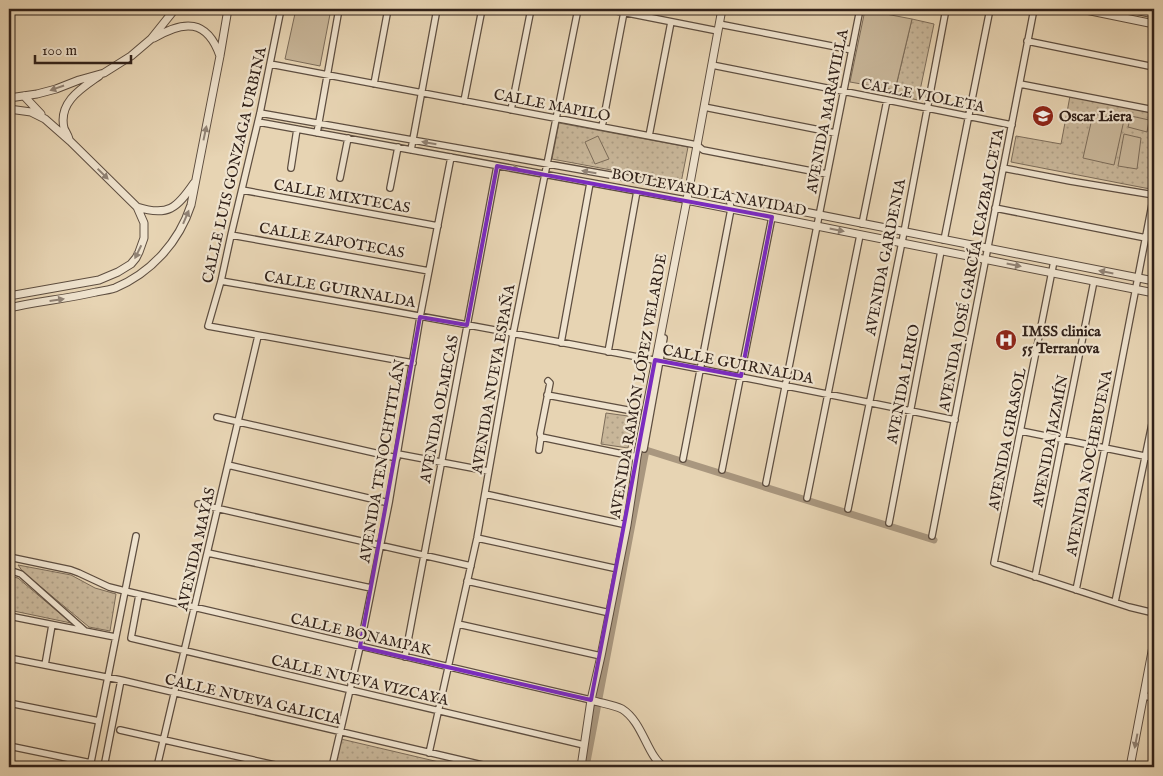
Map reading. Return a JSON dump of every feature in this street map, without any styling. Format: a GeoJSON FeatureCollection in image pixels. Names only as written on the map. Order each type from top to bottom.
{"type":"FeatureCollection","features":[{"type":"Feature","properties":{"kind":"street"},"geometry":{"type":"LineString","coordinates":[[151,39],[175,9]]}},
{"type":"Feature","properties":{"kind":"street"},"geometry":{"type":"LineString","coordinates":[[9,308],[24,304],[82,296],[114,288],[137,276],[150,266],[171,244],[186,219],[191,205],[228,9]]}},
{"type":"Feature","properties":{"kind":"street","name":"CALLE LUIS GONZAGA URBINA"},"geometry":{"type":"LineString","coordinates":[[258,336],[208,326],[221,281],[258,122],[281,9]]}},
{"type":"Feature","properties":{"kind":"street"},"geometry":{"type":"LineString","coordinates":[[317,133],[339,9]]}},
{"type":"Feature","properties":{"kind":"street"},"geometry":{"type":"LineString","coordinates":[[374,84],[388,9]]}},
{"type":"Feature","properties":{"kind":"street"},"geometry":{"type":"LineString","coordinates":[[411,150],[437,9]]}},
{"type":"Feature","properties":{"kind":"street"},"geometry":{"type":"LineString","coordinates":[[464,101],[482,9]]}},
{"type":"Feature","properties":{"kind":"street"},"geometry":{"type":"LineString","coordinates":[[511,110],[531,9]]}},
{"type":"Feature","properties":{"kind":"street","name":"AVENIDA NUEVA ESPAÑA"},"geometry":{"type":"LineString","coordinates":[[429,753],[477,538],[512,334],[578,9]]}},
{"type":"Feature","properties":{"kind":"street"},"geometry":{"type":"LineString","coordinates":[[607,9],[671,22],[852,50]]}},
{"type":"Feature","properties":{"kind":"street","name":"AVENIDA RAMÓN LÓPEZ VELARDE"},"geometry":{"type":"LineString","coordinates":[[581,767],[584,745],[596,702],[601,656],[637,457],[657,361],[722,9]]}},
{"type":"Feature","properties":{"kind":"street","name":"AVENIDA MARAVILLA"},"geometry":{"type":"LineString","coordinates":[[766,483],[860,9]]}},
{"type":"Feature","properties":{"kind":"street","name":"AVENIDA GARDENIA"},"geometry":{"type":"LineString","coordinates":[[848,509],[904,232],[946,9]]}},
{"type":"Feature","properties":{"kind":"street"},"geometry":{"type":"LineString","coordinates":[[944,240],[990,9]]}},
{"type":"Feature","properties":{"kind":"street","name":"AVENIDA JOSÉ GARCÍA ICAZBALCETA"},"geometry":{"type":"LineString","coordinates":[[932,536],[1034,9]]}},
{"type":"Feature","properties":{"kind":"street"},"geometry":{"type":"LineString","coordinates":[[1081,9],[1154,24]]}},
{"type":"Feature","properties":{"kind":"street"},"geometry":{"type":"LineString","coordinates":[[1130,9],[1154,14]]}},
{"type":"Feature","properties":{"kind":"street"},"geometry":{"type":"LineString","coordinates":[[602,127],[623,11]]}},
{"type":"Feature","properties":{"kind":"street"},"geometry":{"type":"LineString","coordinates":[[649,136],[671,22]]}},
{"type":"Feature","properties":{"kind":"street"},"geometry":{"type":"LineString","coordinates":[[70,141],[64,126],[64,114],[69,101],[78,90],[131,56],[151,39],[165,31],[178,26],[197,27],[212,38],[220,56]]}},
{"type":"Feature","properties":{"kind":"street"},"geometry":{"type":"LineString","coordinates":[[1027,41],[1154,67]]}},
{"type":"Feature","properties":{"kind":"street","name":"CALLE MAPILO"},"geometry":{"type":"LineString","coordinates":[[270,64],[697,145],[703,150],[827,174]]}},
{"type":"Feature","properties":{"kind":"street","name":"CALLE VIOLETA"},"geometry":{"type":"LineString","coordinates":[[712,65],[1012,125]]}},
{"type":"Feature","properties":{"kind":"street"},"geometry":{"type":"LineString","coordinates":[[9,98],[56,88],[104,73]]}},
{"type":"Feature","properties":{"kind":"street"},"geometry":{"type":"LineString","coordinates":[[1020,84],[1154,110]]}},
{"type":"Feature","properties":{"kind":"street"},"geometry":{"type":"LineString","coordinates":[[9,296],[99,280],[118,272],[131,264],[139,252],[144,238],[144,223],[137,206],[45,119],[24,96]]}},
{"type":"Feature","properties":{"kind":"street"},"geometry":{"type":"LineString","coordinates":[[862,224],[887,100]]}},
{"type":"Feature","properties":{"kind":"street"},"geometry":{"type":"LineString","coordinates":[[704,107],[835,133]]}},
{"type":"Feature","properties":{"kind":"street"},"geometry":{"type":"LineString","coordinates":[[9,109],[31,112],[45,119]]}},
{"type":"Feature","properties":{"kind":"street","name":"BOULEVARD LA NAVIDAD"},"geometry":{"type":"LineString","coordinates":[[260,113],[689,189],[1154,281]]}},
{"type":"Feature","properties":{"kind":"street","name":"BOULEVARD LA NAVIDAD"},"geometry":{"type":"LineString","coordinates":[[258,122],[686,200],[1154,293]]}},
{"type":"Feature","properties":{"kind":"street"},"geometry":{"type":"LineString","coordinates":[[290,168],[297,129]]}},
{"type":"Feature","properties":{"kind":"street"},"geometry":{"type":"LineString","coordinates":[[340,178],[348,138]]}},
{"type":"Feature","properties":{"kind":"street"},"geometry":{"type":"LineString","coordinates":[[390,188],[398,147]]}},
{"type":"Feature","properties":{"kind":"street","name":"AVENIDA TENOCHTITLÁN"},"geometry":{"type":"LineString","coordinates":[[332,767],[360,646],[389,503],[420,317],[451,157]]}},
{"type":"Feature","properties":{"kind":"street","name":"AVENIDA OLMECAS"},"geometry":{"type":"LineString","coordinates":[[405,657],[497,166]]}},
{"type":"Feature","properties":{"kind":"street"},"geometry":{"type":"LineString","coordinates":[[1003,168],[1154,195]]}},
{"type":"Feature","properties":{"kind":"street"},"geometry":{"type":"LineString","coordinates":[[137,206],[151,211],[172,208],[183,199],[195,181]]}},
{"type":"Feature","properties":{"kind":"street"},"geometry":{"type":"LineString","coordinates":[[561,343],[590,183]]}},
{"type":"Feature","properties":{"kind":"street","name":"CALLE MIXTECAS"},"geometry":{"type":"LineString","coordinates":[[242,190],[438,226]]}},
{"type":"Feature","properties":{"kind":"street"},"geometry":{"type":"LineString","coordinates":[[608,352],[637,191]]}},
{"type":"Feature","properties":{"kind":"street","name":"AVENIDA NOCHEBUENA"},"geometry":{"type":"LineString","coordinates":[[1076,590],[1154,195]]}},
{"type":"Feature","properties":{"kind":"street"},"geometry":{"type":"LineString","coordinates":[[683,459],[731,209],[729,197]]}},
{"type":"Feature","properties":{"kind":"street"},"geometry":{"type":"LineString","coordinates":[[995,208],[1146,238]]}},
{"type":"Feature","properties":{"kind":"street"},"geometry":{"type":"LineString","coordinates":[[722,470],[772,217]]}},
{"type":"Feature","properties":{"kind":"street","name":"CALLE ZAPOTECAS"},"geometry":{"type":"LineString","coordinates":[[231,234],[429,271]]}},
{"type":"Feature","properties":{"kind":"street"},"geometry":{"type":"LineString","coordinates":[[807,498],[860,235]]}},
{"type":"Feature","properties":{"kind":"street","name":"AVENIDA LIRIO"},"geometry":{"type":"LineString","coordinates":[[889,522],[941,251]]}},
{"type":"Feature","properties":{"kind":"street","name":"AVENIDA GIRASOL"},"geometry":{"type":"LineString","coordinates":[[1035,577],[994,563],[1054,261]]}},
{"type":"Feature","properties":{"kind":"street","name":"CALLE GUIRNALDA"},"geometry":{"type":"LineString","coordinates":[[221,281],[741,376],[954,420]]}},
{"type":"Feature","properties":{"kind":"street","name":"AVENIDA JAZMÍN"},"geometry":{"type":"LineString","coordinates":[[1035,577],[1094,281]]}},
{"type":"Feature","properties":{"kind":"street"},"geometry":{"type":"LineString","coordinates":[[258,336],[413,363]]}},
{"type":"Feature","properties":{"kind":"street","name":"AVENIDA MAYAS"},"geometry":{"type":"LineString","coordinates":[[157,767],[258,336]]}},
{"type":"Feature","properties":{"kind":"street"},"geometry":{"type":"LineString","coordinates":[[644,449],[657,361]]}},
{"type":"Feature","properties":{"kind":"street"},"geometry":{"type":"LineString","coordinates":[[539,450],[540,434],[550,383],[548,381]]}},
{"type":"Feature","properties":{"kind":"street"},"geometry":{"type":"LineString","coordinates":[[547,395],[638,412]]}},
{"type":"Feature","properties":{"kind":"street"},"geometry":{"type":"LineString","coordinates":[[1116,602],[1154,414]]}},
{"type":"Feature","properties":{"kind":"street"},"geometry":{"type":"LineString","coordinates":[[217,417],[397,456],[488,471]]}},
{"type":"Feature","properties":{"kind":"street"},"geometry":{"type":"LineString","coordinates":[[1021,431],[1154,458]]}},
{"type":"Feature","properties":{"kind":"street"},"geometry":{"type":"LineString","coordinates":[[541,438],[637,457]]}},
{"type":"Feature","properties":{"kind":"street"},"geometry":{"type":"LineString","coordinates":[[228,465],[389,503]]}},
{"type":"Feature","properties":{"kind":"street"},"geometry":{"type":"LineString","coordinates":[[485,494],[626,525]]}},
{"type":"Feature","properties":{"kind":"street"},"geometry":{"type":"LineString","coordinates":[[198,504],[470,566]]}},
{"type":"Feature","properties":{"kind":"street"},"geometry":{"type":"LineString","coordinates":[[9,746],[90,765],[136,536]]}},
{"type":"Feature","properties":{"kind":"street"},"geometry":{"type":"LineString","coordinates":[[477,538],[618,569]]}},
{"type":"Feature","properties":{"kind":"street"},"geometry":{"type":"LineString","coordinates":[[208,553],[371,588]]}},
{"type":"Feature","properties":{"kind":"street","name":"CALLE BONAMPAK"},"geometry":{"type":"LineString","coordinates":[[9,557],[79,572],[109,587],[125,592],[596,702]]}},
{"type":"Feature","properties":{"kind":"street"},"geometry":{"type":"LineString","coordinates":[[9,570],[21,574],[86,631]]}},
{"type":"Feature","properties":{"kind":"street"},"geometry":{"type":"LineString","coordinates":[[1035,577],[1154,614]]}},
{"type":"Feature","properties":{"kind":"street"},"geometry":{"type":"LineString","coordinates":[[467,581],[610,614]]}},
{"type":"Feature","properties":{"kind":"street","name":"CALLE NUEVA VIZCAYA"},"geometry":{"type":"LineString","coordinates":[[139,595],[131,638],[584,745]]}},
{"type":"Feature","properties":{"kind":"street"},"geometry":{"type":"LineString","coordinates":[[9,616],[115,637]]}},
{"type":"Feature","properties":{"kind":"street"},"geometry":{"type":"LineString","coordinates":[[458,624],[601,656]]}},
{"type":"Feature","properties":{"kind":"street"},"geometry":{"type":"LineString","coordinates":[[44,665],[52,625]]}},
{"type":"Feature","properties":{"kind":"street"},"geometry":{"type":"LineString","coordinates":[[1130,767],[1144,696],[1150,685],[1154,641]]}},
{"type":"Feature","properties":{"kind":"street","name":"CALLE NUEVA GALICIA"},"geometry":{"type":"LineString","coordinates":[[9,658],[121,680],[429,753],[464,764],[491,767]]}},
{"type":"Feature","properties":{"kind":"street"},"geometry":{"type":"LineString","coordinates":[[104,767],[121,680]]}},
{"type":"Feature","properties":{"kind":"street"},"geometry":{"type":"LineString","coordinates":[[1144,696],[1154,698]]}},
{"type":"Feature","properties":{"kind":"street"},"geometry":{"type":"LineString","coordinates":[[596,702],[622,709],[640,729],[655,758],[664,767]]}},
{"type":"Feature","properties":{"kind":"street"},"geometry":{"type":"LineString","coordinates":[[9,703],[99,721]]}},
{"type":"Feature","properties":{"kind":"street"},"geometry":{"type":"LineString","coordinates":[[120,730],[284,767]]}},
{"type":"Feature","properties":{"kind":"highlighted area"},"geometry":{"type":"Polygon","coordinates":[[[497,166],[772,217],[741,376],[655,360],[591,700],[360,647],[420,317],[467,325],[497,166]]]}},
{"type":"Feature","properties":{"kind":"shaded area"},"geometry":{"type":"Polygon","coordinates":[[[296,9],[331,9],[320,66],[285,59],[296,9]]]}},
{"type":"Feature","properties":{"kind":"shaded area"},"geometry":{"type":"Polygon","coordinates":[[[865,10],[912,19],[895,90],[850,82],[865,10]]]}},
{"type":"Feature","properties":{"kind":"shaded area"},"geometry":{"type":"Polygon","coordinates":[[[912,19],[934,24],[918,100],[894,95],[912,19]]]}},
{"type":"Feature","properties":{"kind":"shaded area"},"geometry":{"type":"Polygon","coordinates":[[[1070,96],[1154,113],[1154,165],[1150,189],[1011,162],[1016,136],[1061,144],[1070,96]]]}},
{"type":"Feature","properties":{"kind":"shaded area"},"geometry":{"type":"Polygon","coordinates":[[[1093,114],[1124,120],[1114,165],[1083,158],[1093,114]]]}},
{"type":"Feature","properties":{"kind":"shaded area"},"geometry":{"type":"Polygon","coordinates":[[[1131,116],[1149,120],[1147,132],[1128,127],[1131,116]]]}},
{"type":"Feature","properties":{"kind":"shaded area"},"geometry":{"type":"Polygon","coordinates":[[[559,123],[688,147],[681,183],[552,159],[559,123]]]}},
{"type":"Feature","properties":{"kind":"shaded area"},"geometry":{"type":"Polygon","coordinates":[[[1124,134],[1141,138],[1137,169],[1118,166],[1124,134]]]}},
{"type":"Feature","properties":{"kind":"shaded area"},"geometry":{"type":"Polygon","coordinates":[[[598,136],[609,159],[595,164],[585,142],[598,136]]]}},
{"type":"Feature","properties":{"kind":"shaded area"},"geometry":{"type":"Polygon","coordinates":[[[606,413],[628,416],[628,419],[634,420],[628,448],[601,444],[606,413]]]}},
{"type":"Feature","properties":{"kind":"shaded area"},"geometry":{"type":"Polygon","coordinates":[[[18,565],[71,575],[95,588],[116,594],[110,631],[89,627],[23,572],[18,565]]]}},
{"type":"Feature","properties":{"kind":"shaded area"},"geometry":{"type":"Polygon","coordinates":[[[9,576],[18,578],[71,623],[9,610],[9,576]]]}},
{"type":"Feature","properties":{"kind":"shaded area"},"geometry":{"type":"Polygon","coordinates":[[[341,739],[456,766],[456,767],[334,767],[341,739]]]}},
{"type":"Feature","properties":{"kind":"waterway"},"geometry":{"type":"LineString","coordinates":[[586,767],[646,450],[934,540]]}},
{"type":"Feature","properties":{"kind":"place","name":"Oscar Liera"},"geometry":{"type":"Point","coordinates":[1043,116]}},
{"type":"Feature","properties":{"kind":"place","name":"IMSS clinica 55 Terranova"},"geometry":{"type":"Point","coordinates":[1006,340]}}]}
